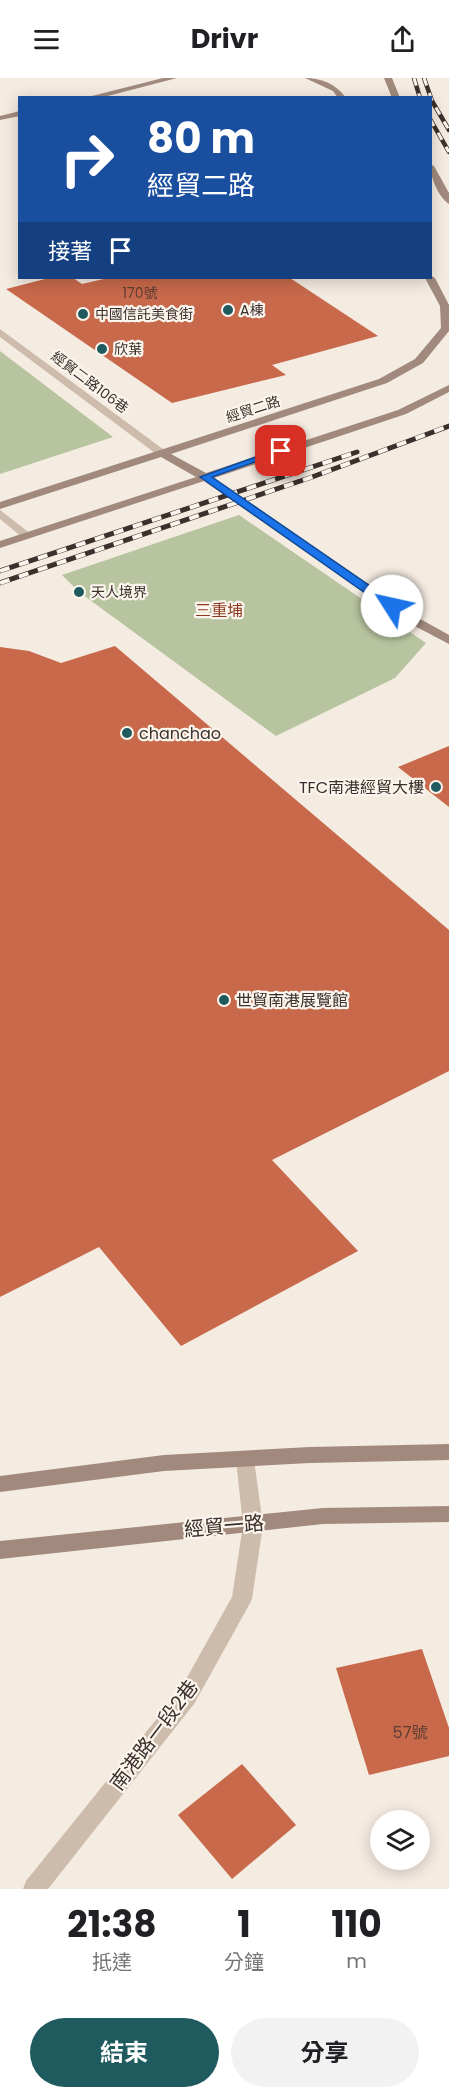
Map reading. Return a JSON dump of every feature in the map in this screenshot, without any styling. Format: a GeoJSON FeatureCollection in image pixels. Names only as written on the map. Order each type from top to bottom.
{"type":"FeatureCollection","features":[{"type":"Feature","properties":{"kind":"main road"},"geometry":{"type":"LineString","coordinates":[[96,96],[173,78]]}},
{"type":"Feature","properties":{"kind":"main road"},"geometry":{"type":"LineString","coordinates":[[309,78],[336,89],[342,96]]}},
{"type":"Feature","properties":{"kind":"main road"},"geometry":{"type":"LineString","coordinates":[[339,78],[344,96]]}},
{"type":"Feature","properties":{"kind":"main road"},"geometry":{"type":"LineString","coordinates":[[388,78],[395,96]]}},
{"type":"Feature","properties":{"kind":"main road"},"geometry":{"type":"LineString","coordinates":[[0,118],[18,114]]}},
{"type":"Feature","properties":{"kind":"main road"},"geometry":{"type":"LineString","coordinates":[[432,170],[449,200]]}},
{"type":"Feature","properties":{"kind":"main road","name":"經貿二路"},"geometry":{"type":"LineString","coordinates":[[0,506],[319,404],[393,376],[419,361],[446,328],[447,306],[431,279]]}},
{"type":"Feature","properties":{"kind":"main road"},"geometry":{"type":"LineString","coordinates":[[0,545],[402,412],[449,388]]}},
{"type":"Feature","properties":{"kind":"main road"},"geometry":{"type":"LineString","coordinates":[[164,453],[205,477],[411,619],[449,640]]}},
{"type":"Feature","properties":{"kind":"main road"},"geometry":{"type":"LineString","coordinates":[[0,1484],[164,1463],[310,1455],[449,1452]]}},
{"type":"Feature","properties":{"kind":"main road","name":"經貿一路"},"geometry":{"type":"LineString","coordinates":[[0,1550],[322,1516],[449,1514]]}},
{"type":"Feature","properties":{"kind":"street","name":"經貿二路106巷"},"geometry":{"type":"LineString","coordinates":[[0,332],[164,453]]}},
{"type":"Feature","properties":{"kind":"street"},"geometry":{"type":"LineString","coordinates":[[0,513],[27,536]]}},
{"type":"Feature","properties":{"kind":"street","name":"南港路一段2巷"},"geometry":{"type":"LineString","coordinates":[[34,1889],[187,1697],[242,1599],[253,1525],[245,1460]]}},
{"type":"Feature","properties":{"kind":"green space"},"geometry":{"type":"Polygon","coordinates":[[[0,351],[113,437],[0,474],[0,351]]]}},
{"type":"Feature","properties":{"kind":"green space"},"geometry":{"type":"Polygon","coordinates":[[[239,515],[426,643],[395,678],[276,736],[79,592],[62,575],[239,515]]]}},
{"type":"Feature","properties":{"kind":"building","name":"A棟"},"geometry":{"type":"Polygon","coordinates":[[[45,279],[74,279],[82,284],[104,279],[292,279],[378,336],[272,365],[286,375],[172,403],[6,289],[45,279]]]}},
{"type":"Feature","properties":{"kind":"building","name":"世貿南港展覽館"},"geometry":{"type":"Polygon","coordinates":[[[115,646],[449,930],[449,1071],[272,1160],[358,1251],[181,1346],[99,1247],[0,1297],[0,647],[29,651],[61,663],[115,646]]]}},
{"type":"Feature","properties":{"kind":"building","name":"TFC南港經貿大樓"},"geometry":{"type":"Polygon","coordinates":[[[449,746],[449,807],[398,767],[449,746]]]}},
{"type":"Feature","properties":{"kind":"building"},"geometry":{"type":"Polygon","coordinates":[[[422,1649],[449,1728],[449,1756],[369,1775],[336,1668],[422,1649]]]}},
{"type":"Feature","properties":{"kind":"building"},"geometry":{"type":"Polygon","coordinates":[[[242,1764],[296,1825],[232,1879],[178,1815],[242,1764]]]}},
{"type":"Feature","properties":{"kind":"railway"},"geometry":{"type":"LineString","coordinates":[[414,78],[419,96]]}},
{"type":"Feature","properties":{"kind":"railway"},"geometry":{"type":"LineString","coordinates":[[424,78],[430,96]]}},
{"type":"Feature","properties":{"kind":"railway"},"geometry":{"type":"LineString","coordinates":[[432,101],[449,130]]}},
{"type":"Feature","properties":{"kind":"railway"},"geometry":{"type":"LineString","coordinates":[[432,122],[449,152]]}},
{"type":"Feature","properties":{"kind":"railway"},"geometry":{"type":"LineString","coordinates":[[0,583],[312,477],[449,426]]}},
{"type":"Feature","properties":{"kind":"railway"},"geometry":{"type":"LineString","coordinates":[[0,571],[357,452]]}},
{"type":"Feature","properties":{"kind":"place","name":"A棟"},"geometry":{"type":"Point","coordinates":[228,310]}},
{"type":"Feature","properties":{"kind":"place","name":"中國信託美食街"},"geometry":{"type":"Point","coordinates":[83,314]}},
{"type":"Feature","properties":{"kind":"place","name":"欣葉"},"geometry":{"type":"Point","coordinates":[102,349]}},
{"type":"Feature","properties":{"kind":"place","name":"天人境界"},"geometry":{"type":"Point","coordinates":[79,592]}},
{"type":"Feature","properties":{"kind":"place","name":"chanchao"},"geometry":{"type":"Point","coordinates":[127,733]}},
{"type":"Feature","properties":{"kind":"place","name":"TFC南港經貿大樓"},"geometry":{"type":"Point","coordinates":[436,787]}},
{"type":"Feature","properties":{"kind":"place","name":"世貿南港展覽館"},"geometry":{"type":"Point","coordinates":[224,1000]}},
{"type":"Feature","properties":{"kind":"district","name":"三重埔"},"geometry":{"type":"Point","coordinates":[219,610]}},
{"type":"Feature","properties":{"kind":"route"},"geometry":{"type":"LineString","coordinates":[[281,451],[205,477],[392,606]]}}]}
